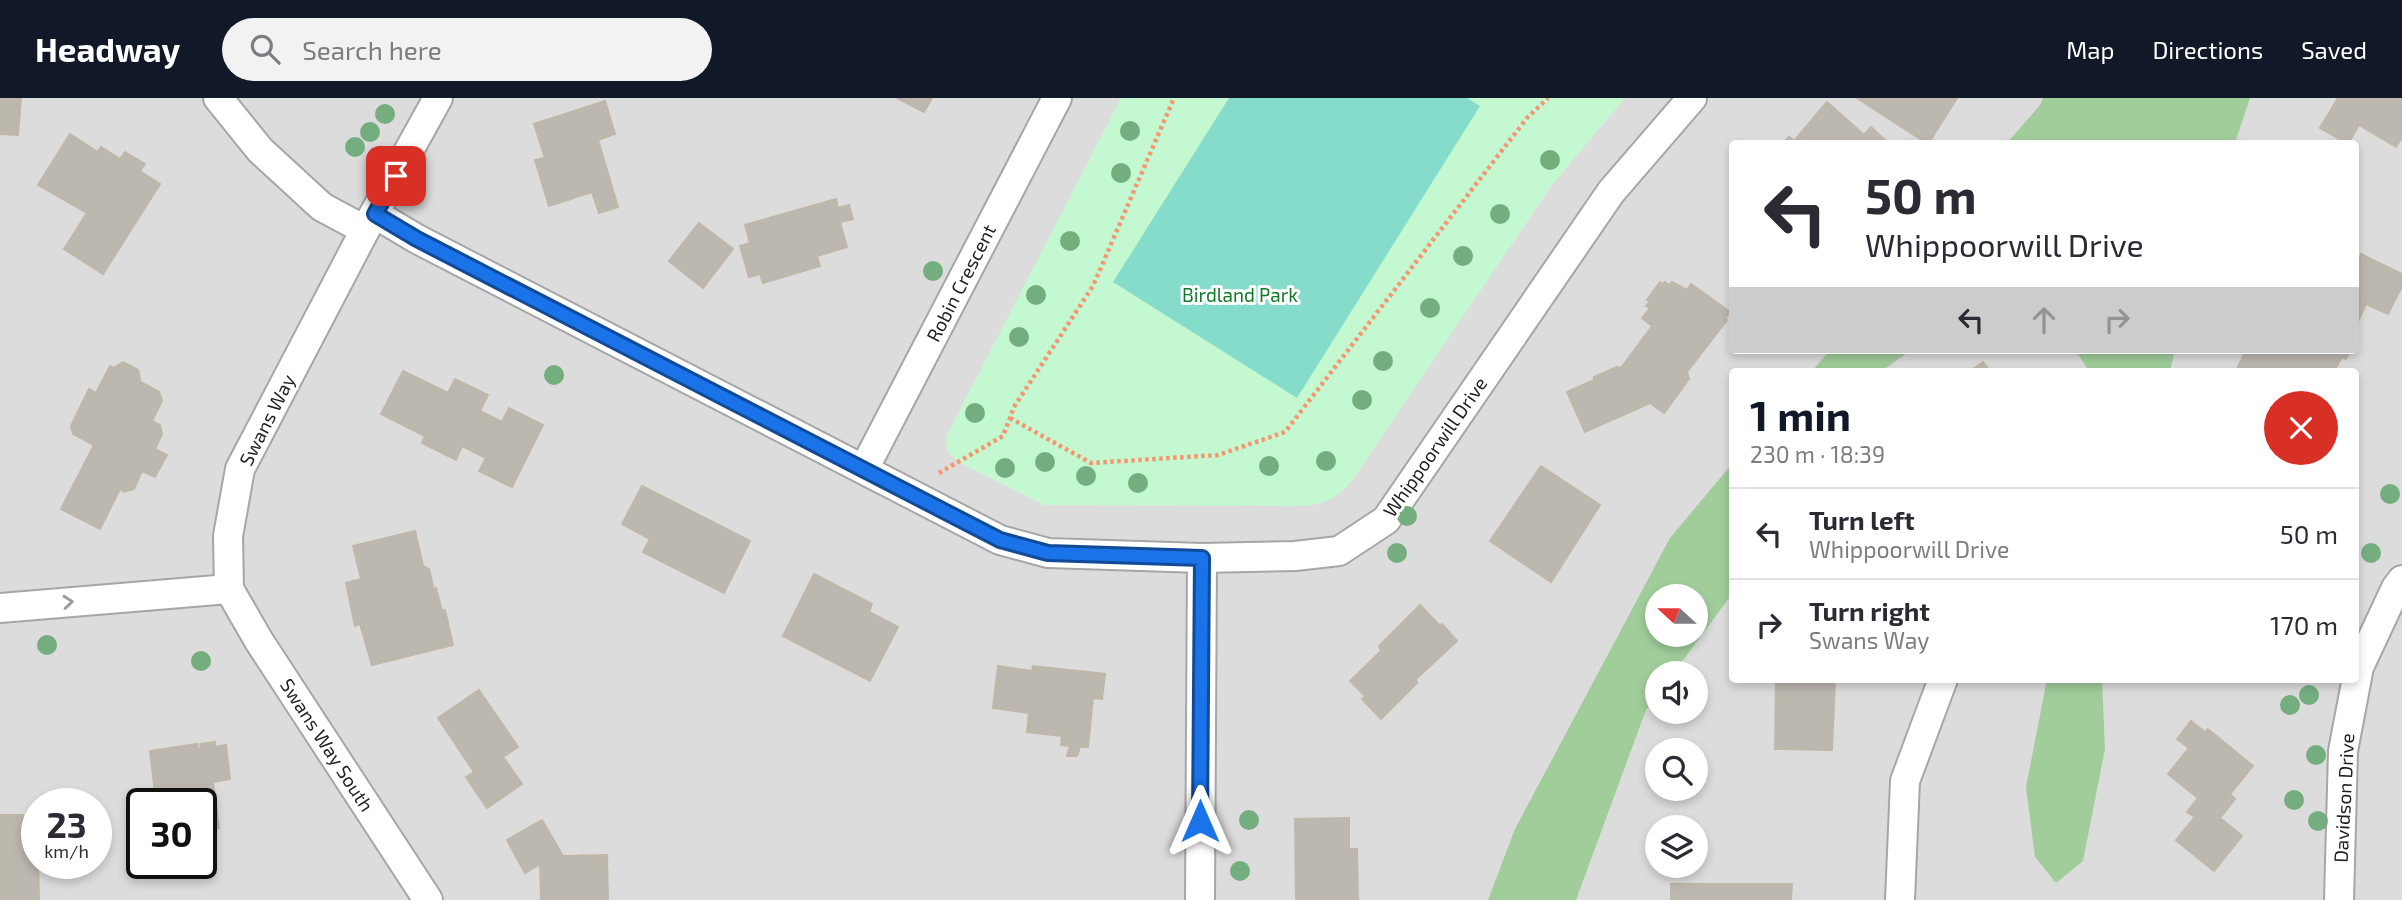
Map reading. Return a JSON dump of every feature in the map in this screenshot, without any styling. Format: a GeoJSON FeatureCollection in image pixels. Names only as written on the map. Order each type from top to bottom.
{"type":"FeatureCollection","features":[{"type":"Feature","properties":{"kind":"street","name":"Whippoorwill Drive"},"geometry":{"type":"LineString","coordinates":[[218,98],[260,150],[322,207],[417,239],[1000,540],[1048,553],[1202,558],[1295,556],[1339,551],[1386,520],[1611,192],[1692,98]]}},
{"type":"Feature","properties":{"kind":"street","name":"Swans Way"},"geometry":{"type":"LineString","coordinates":[[229,589],[228,536],[240,469],[438,98]]}},
{"type":"Feature","properties":{"kind":"street","name":"Robin Crescent"},"geometry":{"type":"LineString","coordinates":[[864,469],[1057,98]]}},
{"type":"Feature","properties":{"kind":"street"},"geometry":{"type":"LineString","coordinates":[[1200,900],[1202,558]]}},
{"type":"Feature","properties":{"kind":"street","name":"Davidson Drive"},"geometry":{"type":"LineString","coordinates":[[2359,667],[2402,580]]}},
{"type":"Feature","properties":{"kind":"street"},"geometry":{"type":"LineString","coordinates":[[0,608],[229,589]]}},
{"type":"Feature","properties":{"kind":"street","name":"Swans Way South"},"geometry":{"type":"LineString","coordinates":[[229,589],[259,641],[428,900]]}},
{"type":"Feature","properties":{"kind":"street"},"geometry":{"type":"LineString","coordinates":[[1900,900],[1905,781],[1942,683]]}},
{"type":"Feature","properties":{"kind":"street","name":"Davidson Drive"},"geometry":{"type":"LineString","coordinates":[[2339,900],[2343,751],[2356,683]]}},
{"type":"Feature","properties":{"kind":"path"},"geometry":{"type":"LineString","coordinates":[[906,492],[1003,436],[1014,407],[1093,286],[1174,98]]}},
{"type":"Feature","properties":{"kind":"path"},"geometry":{"type":"LineString","coordinates":[[1010,418],[1091,463],[1218,455],[1286,432],[1527,118],[1548,98]]}},
{"type":"Feature","properties":{"kind":"shaded area"},"geometry":{"type":"Polygon","coordinates":[[[0,98],[2402,98],[2402,900],[0,900],[0,98]]]}},
{"type":"Feature","properties":{"kind":"green space","name":"Birdland Park"},"geometry":{"type":"Polygon","coordinates":[[[1121,98],[1625,98],[1552,185],[1351,482],[1336,496],[1319,504],[1306,506],[1044,505],[958,462],[948,452],[946,437],[1121,98]]]}},
{"type":"Feature","properties":{"kind":"green space"},"geometry":{"type":"Polygon","coordinates":[[[1229,98],[1467,98],[1480,106],[1297,398],[1113,282],[1229,98]]]}},
{"type":"Feature","properties":{"kind":"green space"},"geometry":{"type":"Polygon","coordinates":[[[2043,98],[2250,98],[2236,140],[2010,140],[2043,98]]]}},
{"type":"Feature","properties":{"kind":"green space"},"geometry":{"type":"Polygon","coordinates":[[[1827,354],[1905,354],[1886,368],[1815,368],[1827,354]]]}},
{"type":"Feature","properties":{"kind":"green space"},"geometry":{"type":"Polygon","coordinates":[[[2078,354],[2174,354],[2171,368],[2087,368],[2078,354]]]}},
{"type":"Feature","properties":{"kind":"green space"},"geometry":{"type":"Polygon","coordinates":[[[1729,468],[1729,598],[1708,627],[1708,584],[1645,584],[1670,538],[1729,468]]]}},
{"type":"Feature","properties":{"kind":"green space"},"geometry":{"type":"Polygon","coordinates":[[[1645,585],[1645,648],[1692,648],[1683,661],[1645,661],[1645,713],[1576,900],[1488,900],[1515,829],[1645,585]]]}},
{"type":"Feature","properties":{"kind":"green space"},"geometry":{"type":"Polygon","coordinates":[[[2046,683],[2102,683],[2105,749],[2083,861],[2056,883],[2035,857],[2026,787],[2046,683]]]}},
{"type":"Feature","properties":{"kind":"building"},"geometry":{"type":"Polygon","coordinates":[[[0,98],[21,98],[18,135],[0,134],[0,98]]]}},
{"type":"Feature","properties":{"kind":"building"},"geometry":{"type":"Polygon","coordinates":[[[897,98],[932,98],[924,112],[897,98]]]}},
{"type":"Feature","properties":{"kind":"building"},"geometry":{"type":"Polygon","coordinates":[[[1857,98],[1957,98],[1931,140],[1922,140],[1857,98]]]}},
{"type":"Feature","properties":{"kind":"building"},"geometry":{"type":"Polygon","coordinates":[[[2338,98],[2402,98],[2402,137],[2396,147],[2359,125],[2350,140],[2341,140],[2320,128],[2338,98]]]}},
{"type":"Feature","properties":{"kind":"building"},"geometry":{"type":"Polygon","coordinates":[[[605,101],[615,134],[598,140],[618,207],[599,213],[592,192],[549,206],[535,160],[545,158],[534,124],[605,101]]]}},
{"type":"Feature","properties":{"kind":"building"},"geometry":{"type":"Polygon","coordinates":[[[1827,102],[1864,135],[1871,127],[1885,140],[1795,140],[1827,102]]]}},
{"type":"Feature","properties":{"kind":"building"},"geometry":{"type":"Polygon","coordinates":[[[70,134],[98,152],[101,147],[120,159],[125,152],[145,164],[140,171],[160,184],[103,274],[64,249],[87,213],[38,185],[70,134]]]}},
{"type":"Feature","properties":{"kind":"building"},"geometry":{"type":"Polygon","coordinates":[[[836,199],[838,208],[849,205],[853,219],[840,222],[847,247],[817,256],[820,266],[763,283],[760,274],[749,277],[740,246],[750,243],[745,225],[836,199]]]}},
{"type":"Feature","properties":{"kind":"building"},"geometry":{"type":"Polygon","coordinates":[[[699,223],[733,249],[703,288],[669,261],[699,223]]]}},
{"type":"Feature","properties":{"kind":"building"},"geometry":{"type":"Polygon","coordinates":[[[2361,254],[2402,274],[2402,286],[2388,314],[2366,304],[2359,319],[2361,254]]]}},
{"type":"Feature","properties":{"kind":"building"},"geometry":{"type":"Polygon","coordinates":[[[1660,282],[1669,285],[1672,282],[1687,290],[1691,284],[1729,313],[1725,318],[1727,320],[1687,372],[1689,379],[1664,413],[1650,403],[1585,432],[1567,392],[1594,380],[1594,377],[1617,367],[1621,368],[1652,326],[1642,318],[1650,308],[1646,306],[1650,302],[1647,300],[1660,282]]]}},
{"type":"Feature","properties":{"kind":"building"},"geometry":{"type":"Polygon","coordinates":[[[2244,354],[2348,354],[2346,359],[2342,357],[2336,368],[2238,367],[2244,354]]]}},
{"type":"Feature","properties":{"kind":"building"},"geometry":{"type":"Polygon","coordinates":[[[123,362],[138,370],[139,381],[159,392],[162,401],[152,421],[160,425],[162,434],[155,449],[167,455],[155,477],[142,471],[134,489],[124,492],[120,489],[100,529],[61,509],[94,445],[73,434],[71,426],[89,389],[96,393],[110,366],[114,368],[123,362]]]}},
{"type":"Feature","properties":{"kind":"building"},"geometry":{"type":"Polygon","coordinates":[[[1983,362],[1988,368],[1974,368],[1983,362]]]}},
{"type":"Feature","properties":{"kind":"building"},"geometry":{"type":"Polygon","coordinates":[[[403,371],[448,393],[455,379],[488,395],[480,411],[502,422],[509,408],[543,425],[512,487],[479,471],[486,458],[462,446],[456,460],[422,443],[425,436],[381,414],[403,371]]]}},
{"type":"Feature","properties":{"kind":"building"},"geometry":{"type":"Polygon","coordinates":[[[1541,466],[1600,505],[1551,582],[1490,541],[1541,466]]]}},
{"type":"Feature","properties":{"kind":"building"},"geometry":{"type":"Polygon","coordinates":[[[642,486],[750,541],[724,593],[643,552],[650,539],[622,524],[642,486]]]}},
{"type":"Feature","properties":{"kind":"building"},"geometry":{"type":"Polygon","coordinates":[[[415,531],[423,566],[429,569],[433,586],[430,590],[436,588],[442,611],[445,610],[453,645],[372,665],[360,624],[355,626],[346,583],[361,579],[353,546],[415,531]]]}},
{"type":"Feature","properties":{"kind":"building"},"geometry":{"type":"Polygon","coordinates":[[[814,574],[872,604],[869,612],[898,627],[870,681],[783,636],[814,574]]]}},
{"type":"Feature","properties":{"kind":"building"},"geometry":{"type":"Polygon","coordinates":[[[1420,605],[1457,641],[1416,679],[1417,683],[1381,719],[1362,699],[1365,696],[1350,681],[1381,651],[1379,646],[1420,605]]]}},
{"type":"Feature","properties":{"kind":"building"},"geometry":{"type":"Polygon","coordinates":[[[998,666],[1032,671],[1033,666],[1105,674],[1102,699],[1093,698],[1088,747],[1080,747],[1077,756],[1067,756],[1070,746],[1061,745],[1062,736],[1027,732],[1029,713],[993,708],[998,666]]]}},
{"type":"Feature","properties":{"kind":"building"},"geometry":{"type":"Polygon","coordinates":[[[1776,683],[1835,683],[1832,750],[1775,749],[1776,683]]]}},
{"type":"Feature","properties":{"kind":"building"},"geometry":{"type":"Polygon","coordinates":[[[479,690],[518,747],[503,757],[522,784],[487,808],[466,777],[474,772],[438,718],[479,690]]]}},
{"type":"Feature","properties":{"kind":"building"},"geometry":{"type":"Polygon","coordinates":[[[2191,721],[2205,732],[2208,729],[2253,766],[2230,794],[2235,799],[2220,818],[2242,836],[2214,871],[2176,840],[2195,817],[2187,812],[2198,798],[2168,774],[2189,748],[2177,739],[2191,721]]]}},
{"type":"Feature","properties":{"kind":"building"},"geometry":{"type":"Polygon","coordinates":[[[215,742],[215,747],[226,745],[230,779],[213,782],[214,788],[154,788],[150,751],[197,744],[198,749],[201,749],[200,744],[215,742]]]}},
{"type":"Feature","properties":{"kind":"building"},"geometry":{"type":"Polygon","coordinates":[[[0,815],[21,815],[21,879],[38,879],[39,900],[0,900],[0,815]]]}},
{"type":"Feature","properties":{"kind":"building"},"geometry":{"type":"Polygon","coordinates":[[[1349,818],[1349,849],[1357,849],[1358,900],[1296,900],[1295,819],[1349,818]]]}},
{"type":"Feature","properties":{"kind":"building"},"geometry":{"type":"Polygon","coordinates":[[[542,820],[563,856],[607,855],[608,900],[541,900],[540,864],[525,873],[507,840],[542,820]]]}},
{"type":"Feature","properties":{"kind":"building"},"geometry":{"type":"Polygon","coordinates":[[[1671,884],[1792,884],[1791,900],[1671,900],[1671,884]]]}},
{"type":"Feature","properties":{"kind":"route"},"geometry":{"type":"LineString","coordinates":[[396,176],[375,214],[417,239],[1000,540],[1048,553],[1202,558],[1200,821]]}}]}
